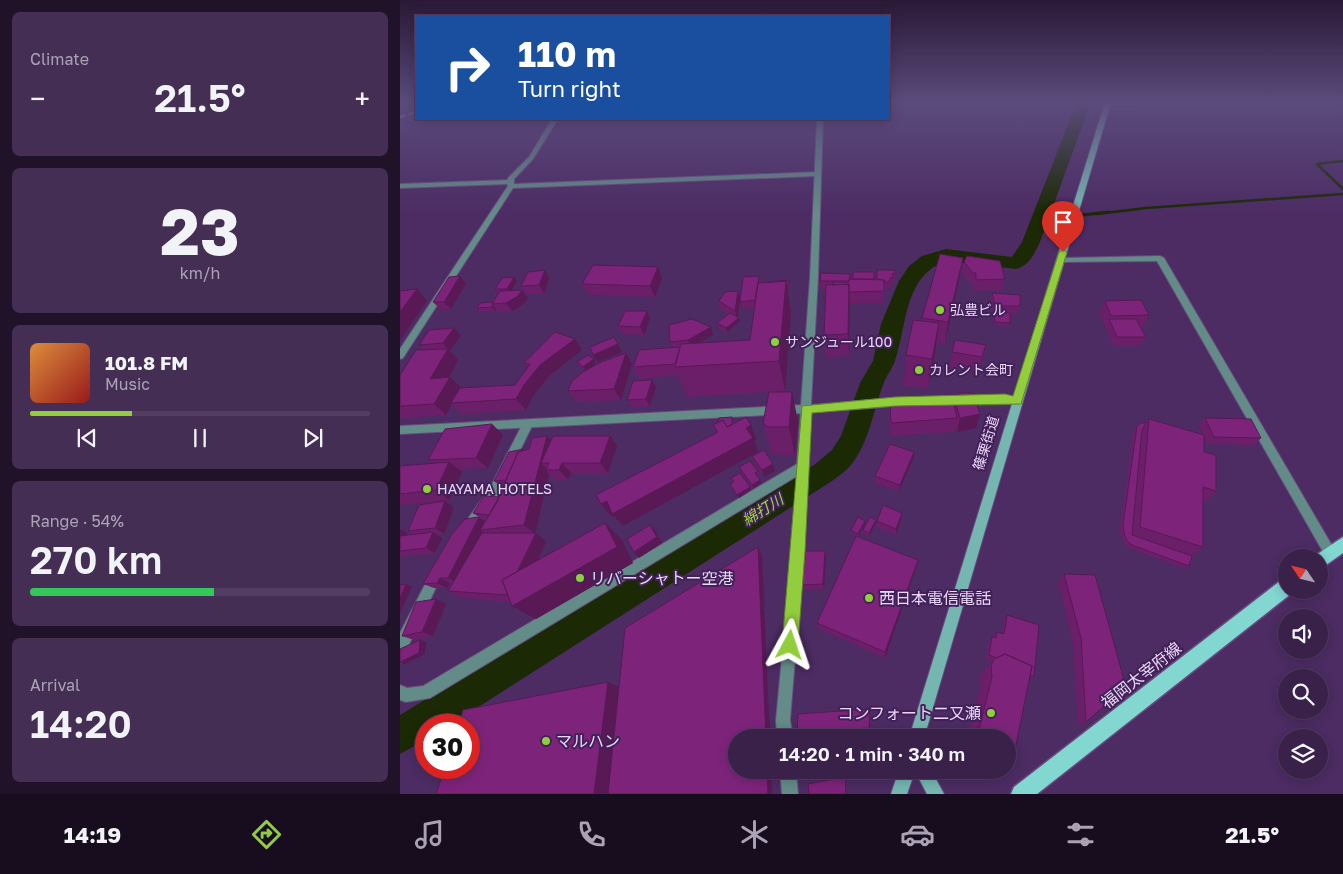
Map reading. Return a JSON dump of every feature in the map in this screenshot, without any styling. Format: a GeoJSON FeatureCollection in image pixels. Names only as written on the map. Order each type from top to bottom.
{"type":"FeatureCollection","features":[{"type":"Feature","properties":{"kind":"main road","name":"篠栗街道"},"geometry":{"type":"LineString","coordinates":[[919,729],[1097,139]]}},
{"type":"Feature","properties":{"kind":"main road"},"geometry":{"type":"LineString","coordinates":[[1328,555],[1343,544]]}},
{"type":"Feature","properties":{"kind":"main road","name":"福岡太宰府線"},"geometry":{"type":"LineString","coordinates":[[1021,794],[1278,593]]}},
{"type":"Feature","properties":{"kind":"main road"},"geometry":{"type":"LineString","coordinates":[[899,794],[904,779]]}},
{"type":"Feature","properties":{"kind":"main road"},"geometry":{"type":"LineString","coordinates":[[927,779],[936,794]]}},
{"type":"Feature","properties":{"kind":"street"},"geometry":{"type":"LineString","coordinates":[[400,356],[511,184],[514,174],[531,158],[543,139]]}},
{"type":"Feature","properties":{"kind":"street"},"geometry":{"type":"LineString","coordinates":[[784,729],[783,720],[803,473],[814,277],[819,139]]}},
{"type":"Feature","properties":{"kind":"street"},"geometry":{"type":"LineString","coordinates":[[400,186],[817,174]]}},
{"type":"Feature","properties":{"kind":"street"},"geometry":{"type":"LineString","coordinates":[[1061,260],[1160,258],[1319,549]]}},
{"type":"Feature","properties":{"kind":"street"},"geometry":{"type":"LineString","coordinates":[[400,430],[806,409],[895,402],[1005,399],[1017,401]]}},
{"type":"Feature","properties":{"kind":"street"},"geometry":{"type":"LineString","coordinates":[[461,535],[482,511],[496,490],[528,424]]}},
{"type":"Feature","properties":{"kind":"street"},"geometry":{"type":"LineString","coordinates":[[400,692],[406,694],[425,693],[803,473]]}},
{"type":"Feature","properties":{"kind":"street"},"geometry":{"type":"LineString","coordinates":[[400,648],[441,564]]}},
{"type":"Feature","properties":{"kind":"street"},"geometry":{"type":"LineString","coordinates":[[789,779],[790,794]]}},
{"type":"Feature","properties":{"kind":"building"},"geometry":{"type":"Polygon","coordinates":[[[940,254],[963,258],[948,322],[922,318],[940,254]]]}},
{"type":"Feature","properties":{"kind":"building"},"geometry":{"type":"Polygon","coordinates":[[[967,256],[1000,261],[1005,279],[976,280],[976,273],[973,273],[964,262],[967,256]]]}},
{"type":"Feature","properties":{"kind":"building"},"geometry":{"type":"Polygon","coordinates":[[[593,265],[658,267],[650,286],[582,284],[593,265]]]}},
{"type":"Feature","properties":{"kind":"building"},"geometry":{"type":"Polygon","coordinates":[[[545,270],[539,285],[521,286],[528,272],[545,270]]]}},
{"type":"Feature","properties":{"kind":"building"},"geometry":{"type":"Polygon","coordinates":[[[877,270],[895,270],[895,274],[892,274],[893,278],[890,278],[889,282],[884,282],[884,280],[877,279],[877,270]]]}},
{"type":"Feature","properties":{"kind":"building"},"geometry":{"type":"Polygon","coordinates":[[[853,272],[874,272],[874,279],[853,279],[853,272]]]}},
{"type":"Feature","properties":{"kind":"building"},"geometry":{"type":"Polygon","coordinates":[[[821,273],[850,274],[849,281],[820,281],[821,273]]]}},
{"type":"Feature","properties":{"kind":"building"},"geometry":{"type":"Polygon","coordinates":[[[460,276],[444,302],[433,302],[449,277],[460,276]]]}},
{"type":"Feature","properties":{"kind":"building"},"geometry":{"type":"Polygon","coordinates":[[[759,276],[755,300],[740,302],[743,277],[759,276]]]}},
{"type":"Feature","properties":{"kind":"building"},"geometry":{"type":"Polygon","coordinates":[[[514,277],[507,289],[495,289],[502,278],[514,277]]]}},
{"type":"Feature","properties":{"kind":"building"},"geometry":{"type":"Polygon","coordinates":[[[849,279],[884,280],[884,291],[849,292],[849,284],[833,285],[833,282],[849,282],[849,279]]]}},
{"type":"Feature","properties":{"kind":"building"},"geometry":{"type":"Polygon","coordinates":[[[789,280],[787,290],[786,281],[768,282],[789,280]]]}},
{"type":"Feature","properties":{"kind":"building"},"geometry":{"type":"Polygon","coordinates":[[[786,281],[779,361],[675,367],[681,344],[750,340],[758,283],[786,281]]]}},
{"type":"Feature","properties":{"kind":"building"},"geometry":{"type":"Polygon","coordinates":[[[849,284],[848,334],[824,335],[826,285],[849,284]]]}},
{"type":"Feature","properties":{"kind":"building"},"geometry":{"type":"Polygon","coordinates":[[[417,289],[400,312],[400,291],[417,289]]]}},
{"type":"Feature","properties":{"kind":"building"},"geometry":{"type":"Polygon","coordinates":[[[522,290],[518,296],[506,303],[492,304],[500,291],[522,290]]]}},
{"type":"Feature","properties":{"kind":"building"},"geometry":{"type":"Polygon","coordinates":[[[738,291],[735,311],[719,301],[725,292],[738,291]]]}},
{"type":"Feature","properties":{"kind":"building"},"geometry":{"type":"Polygon","coordinates":[[[992,293],[1020,295],[1020,306],[995,306],[992,293]]]}},
{"type":"Feature","properties":{"kind":"building"},"geometry":{"type":"Polygon","coordinates":[[[1141,300],[1149,315],[1111,316],[1105,301],[1141,300]]]}},
{"type":"Feature","properties":{"kind":"building"},"geometry":{"type":"Polygon","coordinates":[[[493,302],[492,307],[477,308],[480,303],[493,302]]]}},
{"type":"Feature","properties":{"kind":"building"},"geometry":{"type":"Polygon","coordinates":[[[625,311],[647,311],[640,327],[618,326],[625,311]]]}},
{"type":"Feature","properties":{"kind":"building"},"geometry":{"type":"Polygon","coordinates":[[[994,312],[1010,313],[1010,323],[995,322],[994,312]]]}},
{"type":"Feature","properties":{"kind":"building"},"geometry":{"type":"Polygon","coordinates":[[[730,313],[739,318],[726,328],[717,323],[730,313]]]}},
{"type":"Feature","properties":{"kind":"building"},"geometry":{"type":"Polygon","coordinates":[[[692,319],[711,327],[688,340],[670,342],[669,325],[692,319]]]}},
{"type":"Feature","properties":{"kind":"building"},"geometry":{"type":"Polygon","coordinates":[[[1109,319],[1136,319],[1146,337],[1117,337],[1109,319]]]}},
{"type":"Feature","properties":{"kind":"building"},"geometry":{"type":"Polygon","coordinates":[[[913,320],[939,323],[932,359],[906,355],[913,320]]]}},
{"type":"Feature","properties":{"kind":"building"},"geometry":{"type":"Polygon","coordinates":[[[454,328],[443,343],[419,345],[429,330],[454,328]]]}},
{"type":"Feature","properties":{"kind":"building"},"geometry":{"type":"Polygon","coordinates":[[[555,332],[575,339],[540,365],[524,385],[516,399],[451,403],[460,388],[515,385],[530,364],[524,363],[555,332]]]}},
{"type":"Feature","properties":{"kind":"building"},"geometry":{"type":"Polygon","coordinates":[[[614,337],[618,344],[593,355],[590,347],[614,337]]]}},
{"type":"Feature","properties":{"kind":"building"},"geometry":{"type":"Polygon","coordinates":[[[955,340],[986,345],[982,357],[952,352],[955,340]]]}},
{"type":"Feature","properties":{"kind":"building"},"geometry":{"type":"Polygon","coordinates":[[[680,347],[675,364],[633,367],[639,350],[680,347]]]}},
{"type":"Feature","properties":{"kind":"building"},"geometry":{"type":"Polygon","coordinates":[[[448,349],[430,379],[450,377],[434,404],[400,406],[400,375],[416,350],[448,349]]]}},
{"type":"Feature","properties":{"kind":"building"},"geometry":{"type":"Polygon","coordinates":[[[626,353],[614,389],[568,391],[572,381],[583,372],[601,362],[626,353]]]}},
{"type":"Feature","properties":{"kind":"building"},"geometry":{"type":"Polygon","coordinates":[[[588,355],[594,359],[583,367],[577,362],[588,355]]]}},
{"type":"Feature","properties":{"kind":"building"},"geometry":{"type":"Polygon","coordinates":[[[652,380],[646,399],[627,400],[633,381],[652,380]]]}},
{"type":"Feature","properties":{"kind":"building"},"geometry":{"type":"Polygon","coordinates":[[[769,392],[792,392],[789,427],[768,427],[763,423],[769,392]]]}},
{"type":"Feature","properties":{"kind":"building"},"geometry":{"type":"Polygon","coordinates":[[[960,393],[973,393],[980,414],[960,418],[954,397],[960,393]]]}},
{"type":"Feature","properties":{"kind":"building"},"geometry":{"type":"Polygon","coordinates":[[[953,400],[957,418],[891,423],[890,404],[953,400]]]}},
{"type":"Feature","properties":{"kind":"building"},"geometry":{"type":"Polygon","coordinates":[[[732,417],[732,425],[727,427],[723,420],[718,422],[719,418],[732,417]]]}},
{"type":"Feature","properties":{"kind":"building"},"geometry":{"type":"Polygon","coordinates":[[[746,417],[751,425],[746,428],[753,438],[612,514],[607,501],[601,504],[596,495],[718,432],[713,425],[723,420],[727,427],[746,417]]]}},
{"type":"Feature","properties":{"kind":"building"},"geometry":{"type":"Polygon","coordinates":[[[1205,418],[1251,419],[1261,438],[1214,437],[1205,418]]]}},
{"type":"Feature","properties":{"kind":"building"},"geometry":{"type":"Polygon","coordinates":[[[1149,419],[1204,435],[1204,452],[1216,455],[1216,491],[1203,487],[1203,547],[1140,527],[1149,419]]]}},
{"type":"Feature","properties":{"kind":"building"},"geometry":{"type":"Polygon","coordinates":[[[1141,423],[1146,423],[1142,430],[1132,535],[1192,556],[1189,566],[1132,545],[1127,541],[1124,533],[1123,525],[1137,426],[1141,423]]]}},
{"type":"Feature","properties":{"kind":"building"},"geometry":{"type":"Polygon","coordinates":[[[492,424],[476,458],[428,460],[445,429],[492,424]]]}},
{"type":"Feature","properties":{"kind":"building"},"geometry":{"type":"Polygon","coordinates":[[[547,436],[524,525],[480,530],[496,504],[518,452],[529,449],[532,438],[547,436]]]}},
{"type":"Feature","properties":{"kind":"building"},"geometry":{"type":"Polygon","coordinates":[[[553,436],[610,436],[600,463],[562,463],[559,470],[546,470],[549,463],[541,463],[553,436]]]}},
{"type":"Feature","properties":{"kind":"building"},"geometry":{"type":"Polygon","coordinates":[[[890,444],[914,452],[900,485],[875,476],[890,444]]]}},
{"type":"Feature","properties":{"kind":"building"},"geometry":{"type":"Polygon","coordinates":[[[523,449],[518,452],[506,480],[494,481],[509,452],[523,449]]]}},
{"type":"Feature","properties":{"kind":"building"},"geometry":{"type":"Polygon","coordinates":[[[764,450],[773,464],[762,470],[752,456],[764,450]]]}},
{"type":"Feature","properties":{"kind":"building"},"geometry":{"type":"Polygon","coordinates":[[[750,461],[758,471],[755,473],[760,480],[752,485],[739,467],[750,461]]]}},
{"type":"Feature","properties":{"kind":"building"},"geometry":{"type":"Polygon","coordinates":[[[449,462],[436,490],[400,494],[400,466],[449,462]]]}},
{"type":"Feature","properties":{"kind":"building"},"geometry":{"type":"Polygon","coordinates":[[[740,473],[750,487],[737,495],[730,484],[734,482],[731,478],[740,473]]]}},
{"type":"Feature","properties":{"kind":"building"},"geometry":{"type":"Polygon","coordinates":[[[484,496],[499,497],[489,515],[473,513],[484,496]]]}},
{"type":"Feature","properties":{"kind":"building"},"geometry":{"type":"Polygon","coordinates":[[[445,501],[435,528],[408,531],[419,505],[445,501]]]}},
{"type":"Feature","properties":{"kind":"building"},"geometry":{"type":"Polygon","coordinates":[[[883,505],[902,513],[896,529],[877,521],[883,505]]]}},
{"type":"Feature","properties":{"kind":"building"},"geometry":{"type":"Polygon","coordinates":[[[479,517],[448,578],[440,578],[437,583],[423,584],[452,534],[465,519],[479,517]]]}},
{"type":"Feature","properties":{"kind":"building"},"geometry":{"type":"Polygon","coordinates":[[[858,517],[865,521],[858,534],[851,530],[858,517]]]}},
{"type":"Feature","properties":{"kind":"building"},"geometry":{"type":"Polygon","coordinates":[[[870,517],[876,520],[869,533],[863,530],[870,517]]]}},
{"type":"Feature","properties":{"kind":"building"},"geometry":{"type":"Polygon","coordinates":[[[605,523],[617,547],[512,606],[502,580],[605,523]]]}},
{"type":"Feature","properties":{"kind":"building"},"geometry":{"type":"Polygon","coordinates":[[[650,525],[657,537],[634,552],[627,539],[650,525]]]}},
{"type":"Feature","properties":{"kind":"building"},"geometry":{"type":"Polygon","coordinates":[[[433,532],[426,548],[400,551],[400,536],[433,532]]]}},
{"type":"Feature","properties":{"kind":"building"},"geometry":{"type":"Polygon","coordinates":[[[482,533],[536,533],[517,572],[502,580],[506,595],[448,591],[482,533]]]}},
{"type":"Feature","properties":{"kind":"building","name":"西日本電信電話"},"geometry":{"type":"Polygon","coordinates":[[[856,536],[918,560],[885,652],[817,623],[856,536]]]}},
{"type":"Feature","properties":{"kind":"building"},"geometry":{"type":"Polygon","coordinates":[[[758,547],[766,729],[728,729],[728,779],[767,779],[768,794],[608,794],[625,628],[758,547]]]}},
{"type":"Feature","properties":{"kind":"building"},"geometry":{"type":"Polygon","coordinates":[[[805,551],[825,551],[823,584],[802,585],[805,551]]]}},
{"type":"Feature","properties":{"kind":"building"},"geometry":{"type":"Polygon","coordinates":[[[1064,574],[1095,575],[1126,687],[1086,722],[1081,638],[1064,574]]]}},
{"type":"Feature","properties":{"kind":"building"},"geometry":{"type":"Polygon","coordinates":[[[406,584],[400,599],[400,585],[406,584]]]}},
{"type":"Feature","properties":{"kind":"building"},"geometry":{"type":"Polygon","coordinates":[[[436,599],[422,632],[402,636],[416,602],[436,599]]]}},
{"type":"Feature","properties":{"kind":"building"},"geometry":{"type":"Polygon","coordinates":[[[1007,615],[1039,625],[1034,676],[1030,675],[1032,666],[1005,654],[997,658],[989,655],[992,637],[996,638],[997,632],[1004,634],[1007,615]]]}},
{"type":"Feature","properties":{"kind":"building"},"geometry":{"type":"Polygon","coordinates":[[[420,640],[419,653],[400,662],[400,649],[420,640]]]}},
{"type":"Feature","properties":{"kind":"building"},"geometry":{"type":"Polygon","coordinates":[[[1005,654],[1032,666],[1016,744],[1016,729],[979,729],[992,677],[991,666],[994,659],[1005,654]]]}},
{"type":"Feature","properties":{"kind":"building","name":"マルハン"},"geometry":{"type":"Polygon","coordinates":[[[608,682],[594,794],[436,794],[441,779],[480,779],[480,714],[462,714],[463,710],[608,682]]]}},
{"type":"Feature","properties":{"kind":"building"},"geometry":{"type":"Polygon","coordinates":[[[870,709],[869,728],[797,729],[798,714],[870,709]]]}},
{"type":"Feature","properties":{"kind":"building"},"geometry":{"type":"Polygon","coordinates":[[[845,779],[846,794],[809,794],[808,784],[845,779]]]}},
{"type":"Feature","properties":{"kind":"waterway","name":"綿打川"},"geometry":{"type":"LineString","coordinates":[[400,736],[677,562],[823,473],[841,458],[852,440],[872,383],[884,361],[892,324],[909,281],[916,270],[929,260],[946,255],[1016,263],[1023,257],[1031,242],[1070,139]]}},
{"type":"Feature","properties":{"kind":"waterway"},"geometry":{"type":"LineString","coordinates":[[1343,161],[1317,164],[1343,189]]}},
{"type":"Feature","properties":{"kind":"waterway"},"geometry":{"type":"LineString","coordinates":[[1097,214],[1146,208],[1343,194]]}},
{"type":"Feature","properties":{"kind":"waterway"},"geometry":{"type":"LineString","coordinates":[[1040,220],[1108,212]]}},
{"type":"Feature","properties":{"kind":"place","name":"弘豊ビル"},"geometry":{"type":"Point","coordinates":[940,310]}},
{"type":"Feature","properties":{"kind":"place","name":"サンジュール100"},"geometry":{"type":"Point","coordinates":[775,342]}},
{"type":"Feature","properties":{"kind":"place","name":"カレント会町"},"geometry":{"type":"Point","coordinates":[919,370]}},
{"type":"Feature","properties":{"kind":"place","name":"HAYAMA HOTELS"},"geometry":{"type":"Point","coordinates":[427,489]}},
{"type":"Feature","properties":{"kind":"place","name":"リバーシャトー空港"},"geometry":{"type":"Point","coordinates":[580,578]}},
{"type":"Feature","properties":{"kind":"place","name":"西日本電信電話"},"geometry":{"type":"Point","coordinates":[869,598]}},
{"type":"Feature","properties":{"kind":"place","name":"コンフォート二又瀬"},"geometry":{"type":"Point","coordinates":[991,713]}},
{"type":"Feature","properties":{"kind":"place","name":"マルハン"},"geometry":{"type":"Point","coordinates":[546,741]}},
{"type":"Feature","properties":{"kind":"route"},"geometry":{"type":"LineString","coordinates":[[790,645],[804,466],[806,409],[895,402],[1005,399],[1017,401],[1063,252]]}}]}
